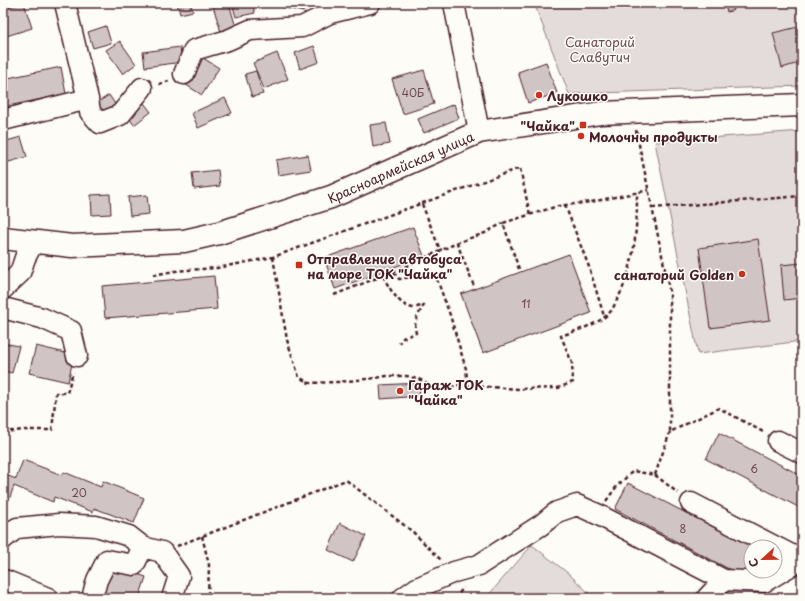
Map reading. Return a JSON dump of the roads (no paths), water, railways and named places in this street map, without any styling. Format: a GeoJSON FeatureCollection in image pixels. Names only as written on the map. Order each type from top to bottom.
{"type":"FeatureCollection","features":[{"type":"Feature","properties":{"kind":"main road","name":"Красноармейская улица"},"geometry":{"type":"LineString","coordinates":[[3,238],[72,246],[184,241],[220,233],[331,197],[479,132],[600,113],[802,105]]}},
{"type":"Feature","properties":{"kind":"street"},"geometry":{"type":"LineString","coordinates":[[65,3],[90,112],[100,123],[120,115],[142,88]]}},
{"type":"Feature","properties":{"kind":"street"},"geometry":{"type":"LineString","coordinates":[[184,74],[194,50],[228,40],[250,30],[302,27],[329,8],[370,3]]}},
{"type":"Feature","properties":{"kind":"street"},"geometry":{"type":"LineString","coordinates":[[454,3],[479,132]]}},
{"type":"Feature","properties":{"kind":"street"},"geometry":{"type":"LineString","coordinates":[[3,120],[88,99]]}},
{"type":"Feature","properties":{"kind":"street"},"geometry":{"type":"LineString","coordinates":[[3,289],[20,273],[25,258],[34,241]]}},
{"type":"Feature","properties":{"kind":"street"},"geometry":{"type":"LineString","coordinates":[[3,308],[42,318],[71,331],[77,356]]}},
{"type":"Feature","properties":{"kind":"street"},"geometry":{"type":"LineString","coordinates":[[778,441],[802,453]]}},
{"type":"Feature","properties":{"kind":"street"},"geometry":{"type":"LineString","coordinates":[[691,503],[801,559]]}},
{"type":"Feature","properties":{"kind":"street"},"geometry":{"type":"LineString","coordinates":[[404,598],[417,588],[454,572],[479,565],[541,525],[557,512],[577,505],[724,580],[764,582],[801,559]]}},
{"type":"Feature","properties":{"kind":"street"},"geometry":{"type":"LineString","coordinates":[[3,540],[17,528],[59,524],[96,526],[129,536],[153,550],[179,576],[172,598]]}},
{"type":"Feature","properties":{"kind":"street"},"geometry":{"type":"LineString","coordinates":[[92,598],[97,580],[106,560],[134,565],[153,550]]}},
{"type":"Feature","properties":{"kind":"street"},"geometry":{"type":"LineString","coordinates":[[3,580],[48,598]]}},
{"type":"Feature","properties":{"kind":"street"},"geometry":{"type":"LineString","coordinates":[[707,598],[724,580]]}},
{"type":"Feature","properties":{"kind":"place","name":"Лукошко"},"geometry":{"type":"Point","coordinates":[539,95]}},
{"type":"Feature","properties":{"kind":"place","name":"\"Чайка\""},"geometry":{"type":"Point","coordinates":[583,125]}},
{"type":"Feature","properties":{"kind":"place","name":"Молочны продукты"},"geometry":{"type":"Point","coordinates":[581,136]}},
{"type":"Feature","properties":{"kind":"place","name":"Отправление автобуса на море ТОК \"Чайка\""},"geometry":{"type":"Point","coordinates":[299,265]}},
{"type":"Feature","properties":{"kind":"place","name":"санаторий Golden"},"geometry":{"type":"Point","coordinates":[742,274]}},
{"type":"Feature","properties":{"kind":"place","name":"Гараж ТОК \"Чайка\""},"geometry":{"type":"Point","coordinates":[400,391]}},
{"type":"Feature","properties":{"kind":"park label","name":"Санаторий Славутич"},"geometry":{"type":"Point","coordinates":[600,48]}}]}
